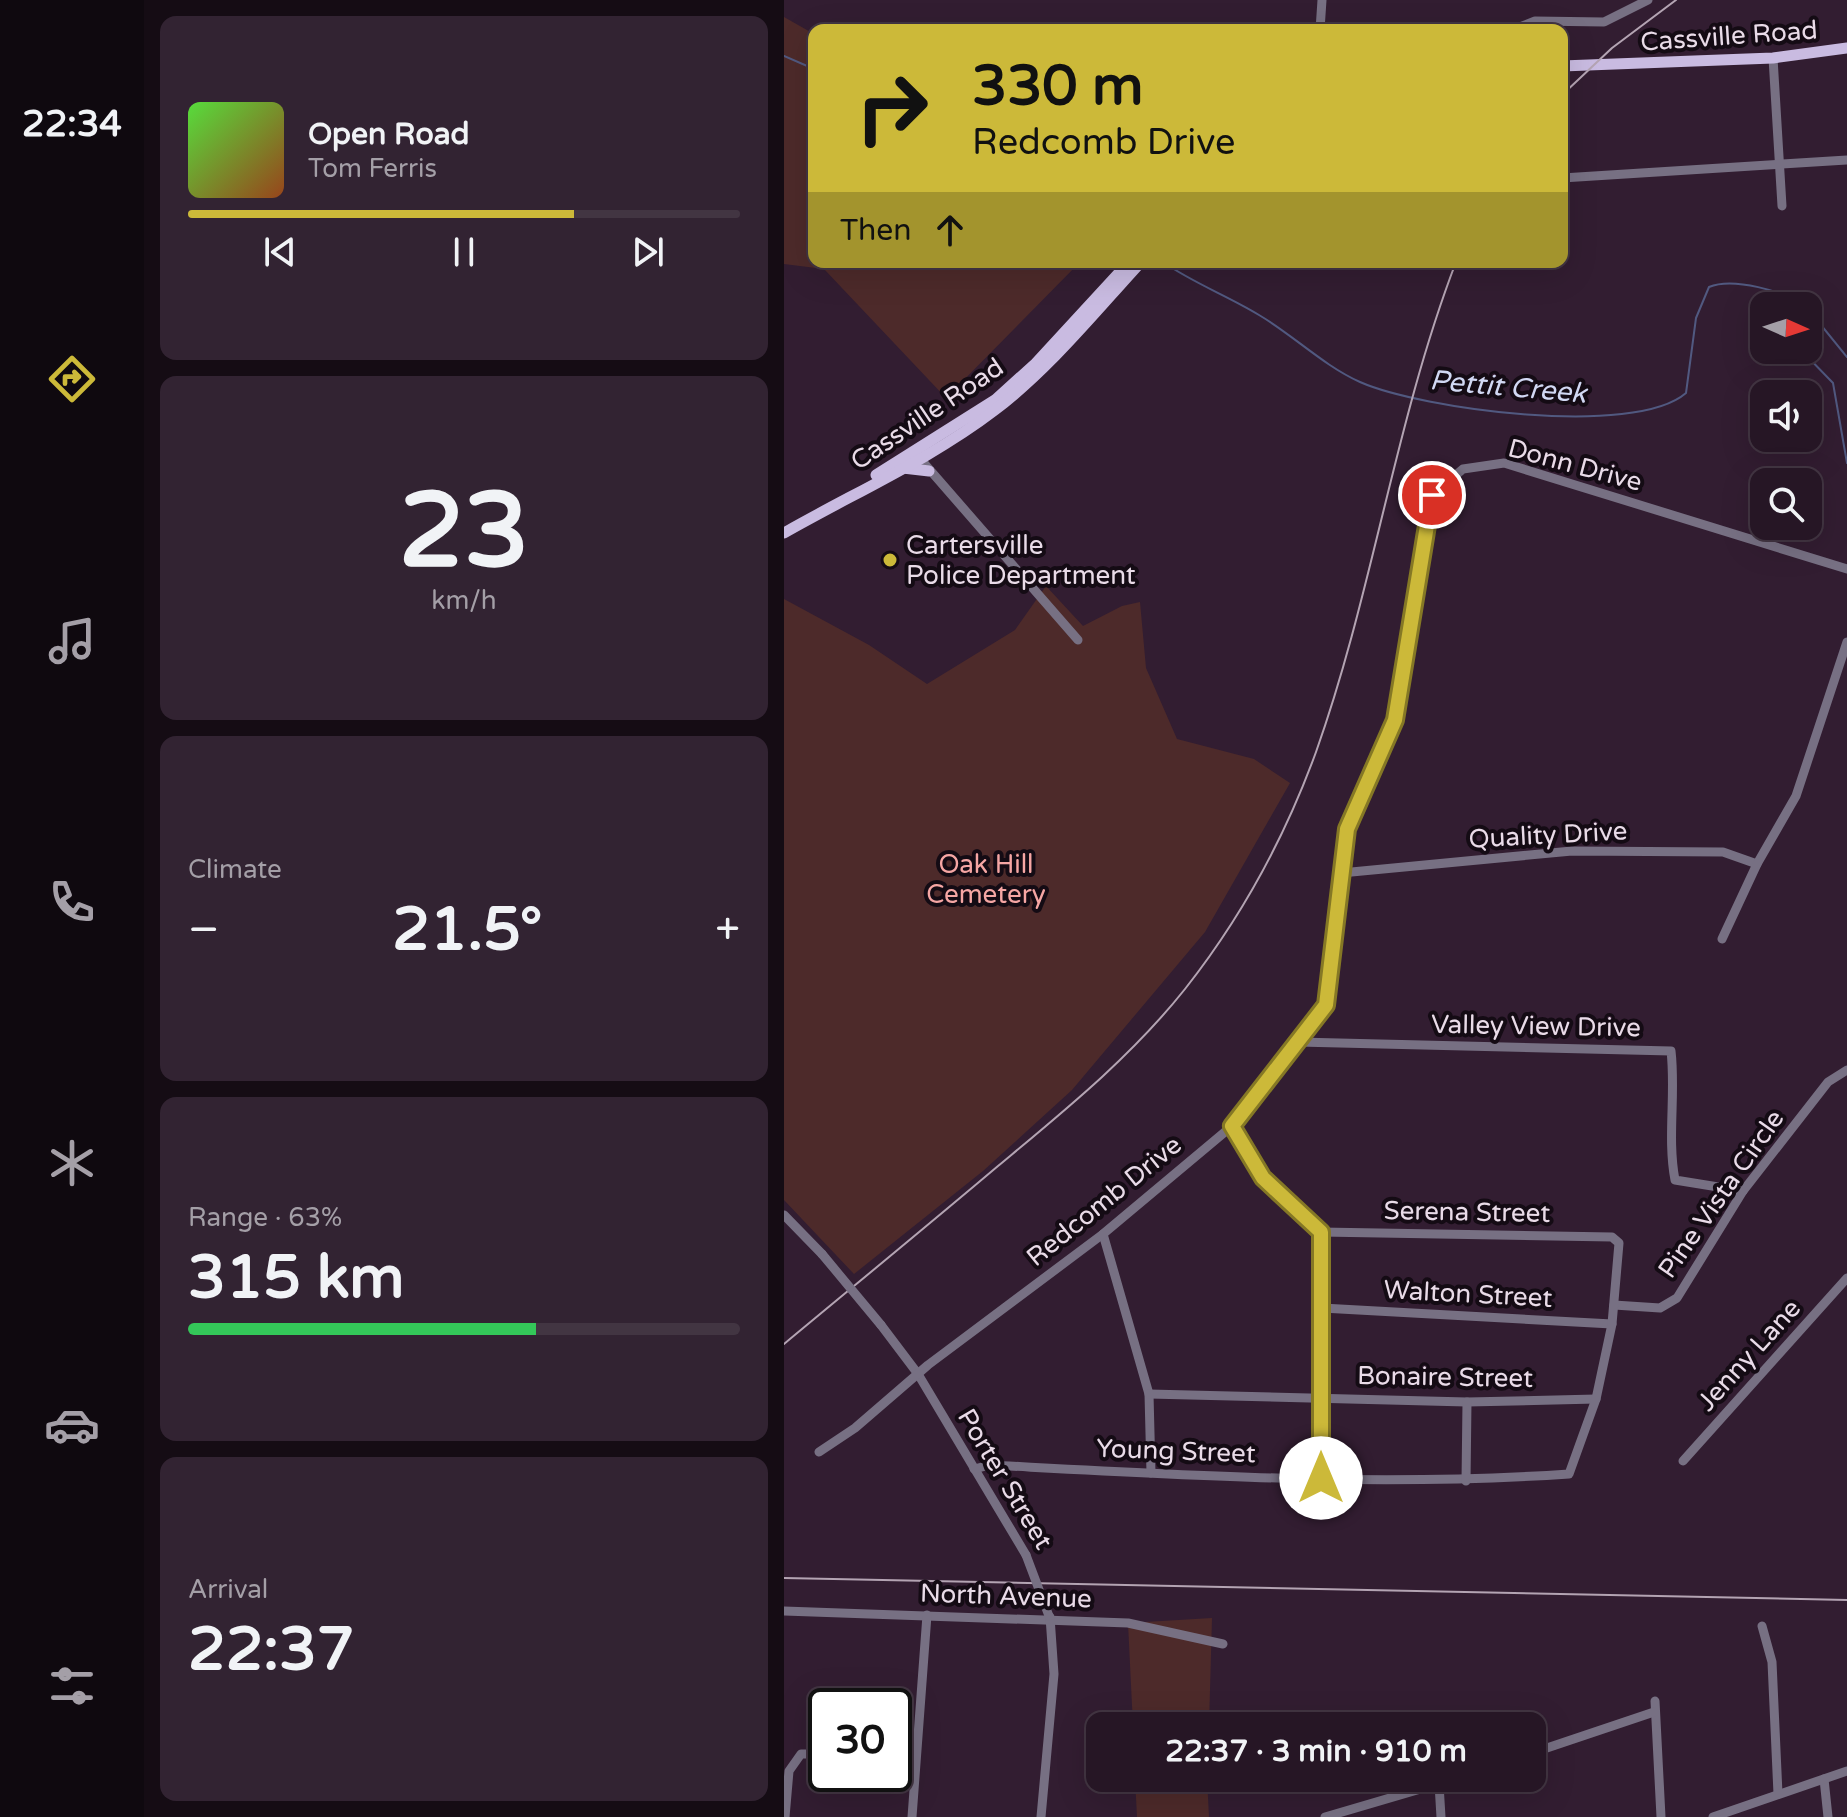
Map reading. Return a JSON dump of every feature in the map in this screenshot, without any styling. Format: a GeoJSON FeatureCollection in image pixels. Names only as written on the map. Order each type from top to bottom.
{"type":"FeatureCollection","features":[{"type":"Feature","properties":{"kind":"main road","name":"Cassville Road"},"geometry":{"type":"LineString","coordinates":[[1568,66],[1773,58],[1847,48]]}},
{"type":"Feature","properties":{"kind":"main road","name":"Cassville Road"},"geometry":{"type":"LineString","coordinates":[[1568,71],[1615,66]]}},
{"type":"Feature","properties":{"kind":"main road","name":"Cassville Road"},"geometry":{"type":"LineString","coordinates":[[784,533],[993,412],[1023,386],[1127,268]]}},
{"type":"Feature","properties":{"kind":"main road","name":"Cassville Road"},"geometry":{"type":"LineString","coordinates":[[847,497],[902,468],[916,455]]}},
{"type":"Feature","properties":{"kind":"main road"},"geometry":{"type":"LineString","coordinates":[[902,468],[929,471]]}},
{"type":"Feature","properties":{"kind":"street"},"geometry":{"type":"LineString","coordinates":[[1320,24],[1322,0]]}},
{"type":"Feature","properties":{"kind":"street"},"geometry":{"type":"LineString","coordinates":[[1527,24],[1535,21],[1604,22],[1648,0]]}},
{"type":"Feature","properties":{"kind":"street"},"geometry":{"type":"LineString","coordinates":[[1773,58],[1782,206]]}},
{"type":"Feature","properties":{"kind":"street"},"geometry":{"type":"LineString","coordinates":[[1568,178],[1847,160]]}},
{"type":"Feature","properties":{"kind":"street"},"geometry":{"type":"LineString","coordinates":[[916,455],[1078,640]]}},
{"type":"Feature","properties":{"kind":"street","name":"Donn Drive"},"geometry":{"type":"LineString","coordinates":[[1298,1042],[1326,1005],[1347,829],[1395,720],[1432,495],[1463,469],[1504,463],[1847,569]]}},
{"type":"Feature","properties":{"kind":"street"},"geometry":{"type":"LineString","coordinates":[[1722,939],[1757,864],[1796,796],[1847,642]]}},
{"type":"Feature","properties":{"kind":"street","name":"Quality Drive"},"geometry":{"type":"LineString","coordinates":[[1341,873],[1572,851],[1723,852],[1757,864]]}},
{"type":"Feature","properties":{"kind":"street","name":"Redcomb Drive"},"geometry":{"type":"LineString","coordinates":[[819,1452],[855,1428],[918,1374],[1103,1234],[1232,1126],[1298,1042]]}},
{"type":"Feature","properties":{"kind":"street","name":"Valley View Drive"},"geometry":{"type":"LineString","coordinates":[[1298,1042],[1671,1051],[1674,1075],[1671,1158],[1675,1180],[1743,1191]]}},
{"type":"Feature","properties":{"kind":"street","name":"Pine Vista Circle"},"geometry":{"type":"LineString","coordinates":[[1614,1305],[1660,1308],[1677,1298],[1743,1191],[1828,1082],[1847,1070]]}},
{"type":"Feature","properties":{"kind":"street"},"geometry":{"type":"LineString","coordinates":[[1232,1126],[1263,1178],[1321,1232],[1321,1478]]}},
{"type":"Feature","properties":{"kind":"street","name":"Porter Street"},"geometry":{"type":"LineString","coordinates":[[784,1215],[822,1254],[918,1374],[1026,1555],[1050,1619],[1054,1688],[1041,1817]]}},
{"type":"Feature","properties":{"kind":"street","name":"Serena Street"},"geometry":{"type":"LineString","coordinates":[[1321,1232],[1612,1237],[1619,1243],[1614,1305]]}},
{"type":"Feature","properties":{"kind":"street"},"geometry":{"type":"LineString","coordinates":[[1103,1234],[1149,1394],[1151,1473]]}},
{"type":"Feature","properties":{"kind":"street","name":"Jenny Lane"},"geometry":{"type":"LineString","coordinates":[[1683,1461],[1847,1278]]}},
{"type":"Feature","properties":{"kind":"street"},"geometry":{"type":"LineString","coordinates":[[1596,1399],[1614,1305]]}},
{"type":"Feature","properties":{"kind":"street","name":"Walton Street"},"geometry":{"type":"LineString","coordinates":[[1322,1308],[1612,1324]]}},
{"type":"Feature","properties":{"kind":"street","name":"Bonaire Street"},"geometry":{"type":"LineString","coordinates":[[1149,1394],[1467,1402],[1596,1399]]}},
{"type":"Feature","properties":{"kind":"street","name":"Young Street"},"geometry":{"type":"LineString","coordinates":[[974,1469],[990,1465],[1151,1473],[1466,1481],[1569,1474],[1596,1399]]}},
{"type":"Feature","properties":{"kind":"street"},"geometry":{"type":"LineString","coordinates":[[1466,1481],[1467,1402]]}},
{"type":"Feature","properties":{"kind":"street","name":"North Avenue"},"geometry":{"type":"LineString","coordinates":[[784,1611],[1128,1623],[1223,1644]]}},
{"type":"Feature","properties":{"kind":"street"},"geometry":{"type":"LineString","coordinates":[[912,1817],[927,1615]]}},
{"type":"Feature","properties":{"kind":"street"},"geometry":{"type":"LineString","coordinates":[[1762,1626],[1772,1662],[1778,1794]]}},
{"type":"Feature","properties":{"kind":"street"},"geometry":{"type":"LineString","coordinates":[[1655,1701],[1661,1817]]}},
{"type":"Feature","properties":{"kind":"street"},"geometry":{"type":"LineString","coordinates":[[1546,1748],[1654,1712]]}},
{"type":"Feature","properties":{"kind":"street"},"geometry":{"type":"LineString","coordinates":[[785,1817],[789,1771],[801,1754],[808,1754]]}},
{"type":"Feature","properties":{"kind":"street"},"geometry":{"type":"LineString","coordinates":[[912,1755],[916,1755]]}},
{"type":"Feature","properties":{"kind":"street"},"geometry":{"type":"LineString","coordinates":[[1713,1817],[1847,1771]]}},
{"type":"Feature","properties":{"kind":"street"},"geometry":{"type":"LineString","coordinates":[[1824,1779],[1828,1817]]}},
{"type":"Feature","properties":{"kind":"street"},"geometry":{"type":"LineString","coordinates":[[1325,1817],[1411,1792]]}},
{"type":"Feature","properties":{"kind":"street"},"geometry":{"type":"LineString","coordinates":[[1439,1792],[1441,1817]]}},
{"type":"Feature","properties":{"kind":"green space"},"geometry":{"type":"Polygon","coordinates":[[[784,17],[808,31],[808,267],[784,264],[784,17]]]}},
{"type":"Feature","properties":{"kind":"green space"},"geometry":{"type":"Polygon","coordinates":[[[816,268],[1074,268],[946,398],[824,269],[816,268]]]}},
{"type":"Feature","properties":{"kind":"green space","name":"Oak Hill Cemetery"},"geometry":{"type":"Polygon","coordinates":[[[1046,586],[1083,626],[1122,606],[1140,602],[1146,668],[1177,739],[1254,759],[1290,783],[1205,932],[1072,1090],[983,1171],[854,1274],[784,1200],[784,599],[869,645],[927,684],[1015,630],[1046,586]]]}},
{"type":"Feature","properties":{"kind":"green space"},"geometry":{"type":"Polygon","coordinates":[[[1212,1618],[1209,1712],[1132,1712],[1128,1623],[1212,1618]]]}},
{"type":"Feature","properties":{"kind":"green space"},"geometry":{"type":"Polygon","coordinates":[[[1136,1792],[1208,1792],[1209,1817],[1137,1817],[1136,1792]]]}},
{"type":"Feature","properties":{"kind":"waterway","name":"Pettit Creek"},"geometry":{"type":"LineString","coordinates":[[784,56],[808,66]]}},
{"type":"Feature","properties":{"kind":"waterway","name":"Pettit Creek"},"geometry":{"type":"LineString","coordinates":[[1173,268],[1259,315],[1334,368],[1360,382],[1389,392],[1476,409],[1576,416],[1622,414],[1660,407],[1686,393],[1696,318],[1709,287],[1731,284],[1775,292]]}},
{"type":"Feature","properties":{"kind":"waterway"},"geometry":{"type":"LineString","coordinates":[[1822,326],[1847,357]]}},
{"type":"Feature","properties":{"kind":"waterway","name":"Pettit Creek"},"geometry":{"type":"LineString","coordinates":[[1815,364],[1833,383],[1847,463]]}},
{"type":"Feature","properties":{"kind":"railway"},"geometry":{"type":"LineString","coordinates":[[1568,89],[1612,48],[1676,0]]}},
{"type":"Feature","properties":{"kind":"railway"},"geometry":{"type":"LineString","coordinates":[[784,1344],[1047,1125],[1120,1060],[1185,989],[1225,934],[1276,846],[1316,752],[1353,630],[1416,383],[1454,268]]}},
{"type":"Feature","properties":{"kind":"railway"},"geometry":{"type":"LineString","coordinates":[[784,1578],[1847,1600]]}},
{"type":"Feature","properties":{"kind":"place","name":"Cartersville Police Department"},"geometry":{"type":"Point","coordinates":[890,560]}},
{"type":"Feature","properties":{"kind":"route"},"geometry":{"type":"LineString","coordinates":[[1321,1478],[1321,1232],[1263,1178],[1232,1126],[1326,1005],[1347,829],[1395,720],[1432,495]]}}]}
